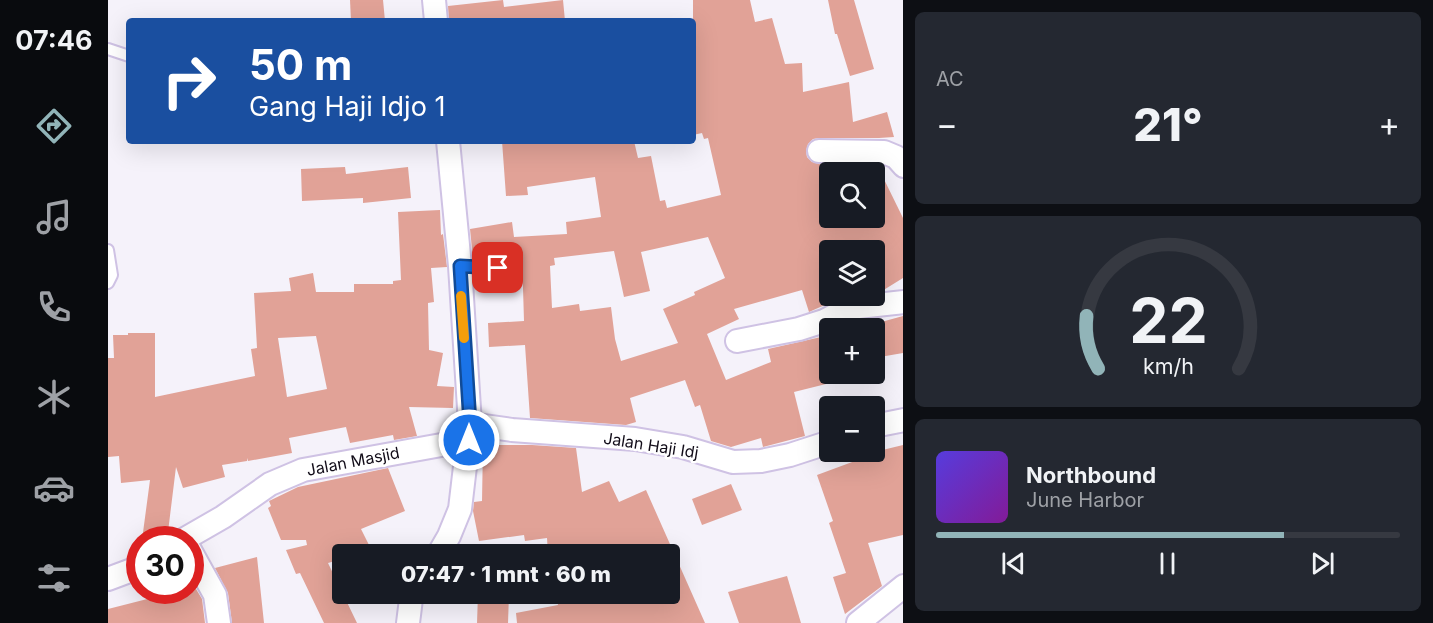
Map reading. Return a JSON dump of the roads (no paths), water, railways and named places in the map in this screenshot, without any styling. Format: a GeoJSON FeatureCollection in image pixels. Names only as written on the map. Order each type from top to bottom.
{"type":"FeatureCollection","features":[{"type":"Feature","properties":{"kind":"street"},"geometry":{"type":"LineString","coordinates":[[434,0],[436,18]]}},
{"type":"Feature","properties":{"kind":"street"},"geometry":{"type":"LineString","coordinates":[[444,544],[460,509],[469,432],[460,266],[448,144]]}},
{"type":"Feature","properties":{"kind":"street"},"geometry":{"type":"LineString","coordinates":[[819,152],[884,152],[896,157],[903,166]]}},
{"type":"Feature","properties":{"kind":"street"},"geometry":{"type":"LineString","coordinates":[[737,341],[799,329],[824,321],[849,308],[903,302]]}},
{"type":"Feature","properties":{"kind":"street"},"geometry":{"type":"LineString","coordinates":[[885,424],[903,420]]}},
{"type":"Feature","properties":{"kind":"street","name":"Jalan Haji Idj"},"geometry":{"type":"LineString","coordinates":[[469,432],[512,430],[635,440],[683,447],[733,462],[761,461],[819,446]]}},
{"type":"Feature","properties":{"kind":"street","name":"Jalan Masjid"},"geometry":{"type":"LineString","coordinates":[[204,530],[270,484],[303,470],[469,432]]}},
{"type":"Feature","properties":{"kind":"street"},"geometry":{"type":"LineString","coordinates":[[108,579],[126,572]]}},
{"type":"Feature","properties":{"kind":"street"},"geometry":{"type":"LineString","coordinates":[[204,575],[215,595],[219,623]]}},
{"type":"Feature","properties":{"kind":"street"},"geometry":{"type":"LineString","coordinates":[[858,623],[903,586]]}},
{"type":"Feature","properties":{"kind":"street"},"geometry":{"type":"LineString","coordinates":[[408,623],[410,604]]}},
{"type":"Feature","properties":{"kind":"lane"},"geometry":{"type":"LineString","coordinates":[[108,49],[126,55]]}},
{"type":"Feature","properties":{"kind":"lane"},"geometry":{"type":"LineString","coordinates":[[108,250],[112,275],[108,283]]}},
{"type":"Feature","properties":{"kind":"lane"},"geometry":{"type":"LineString","coordinates":[[460,266],[498,268]]}}]}
